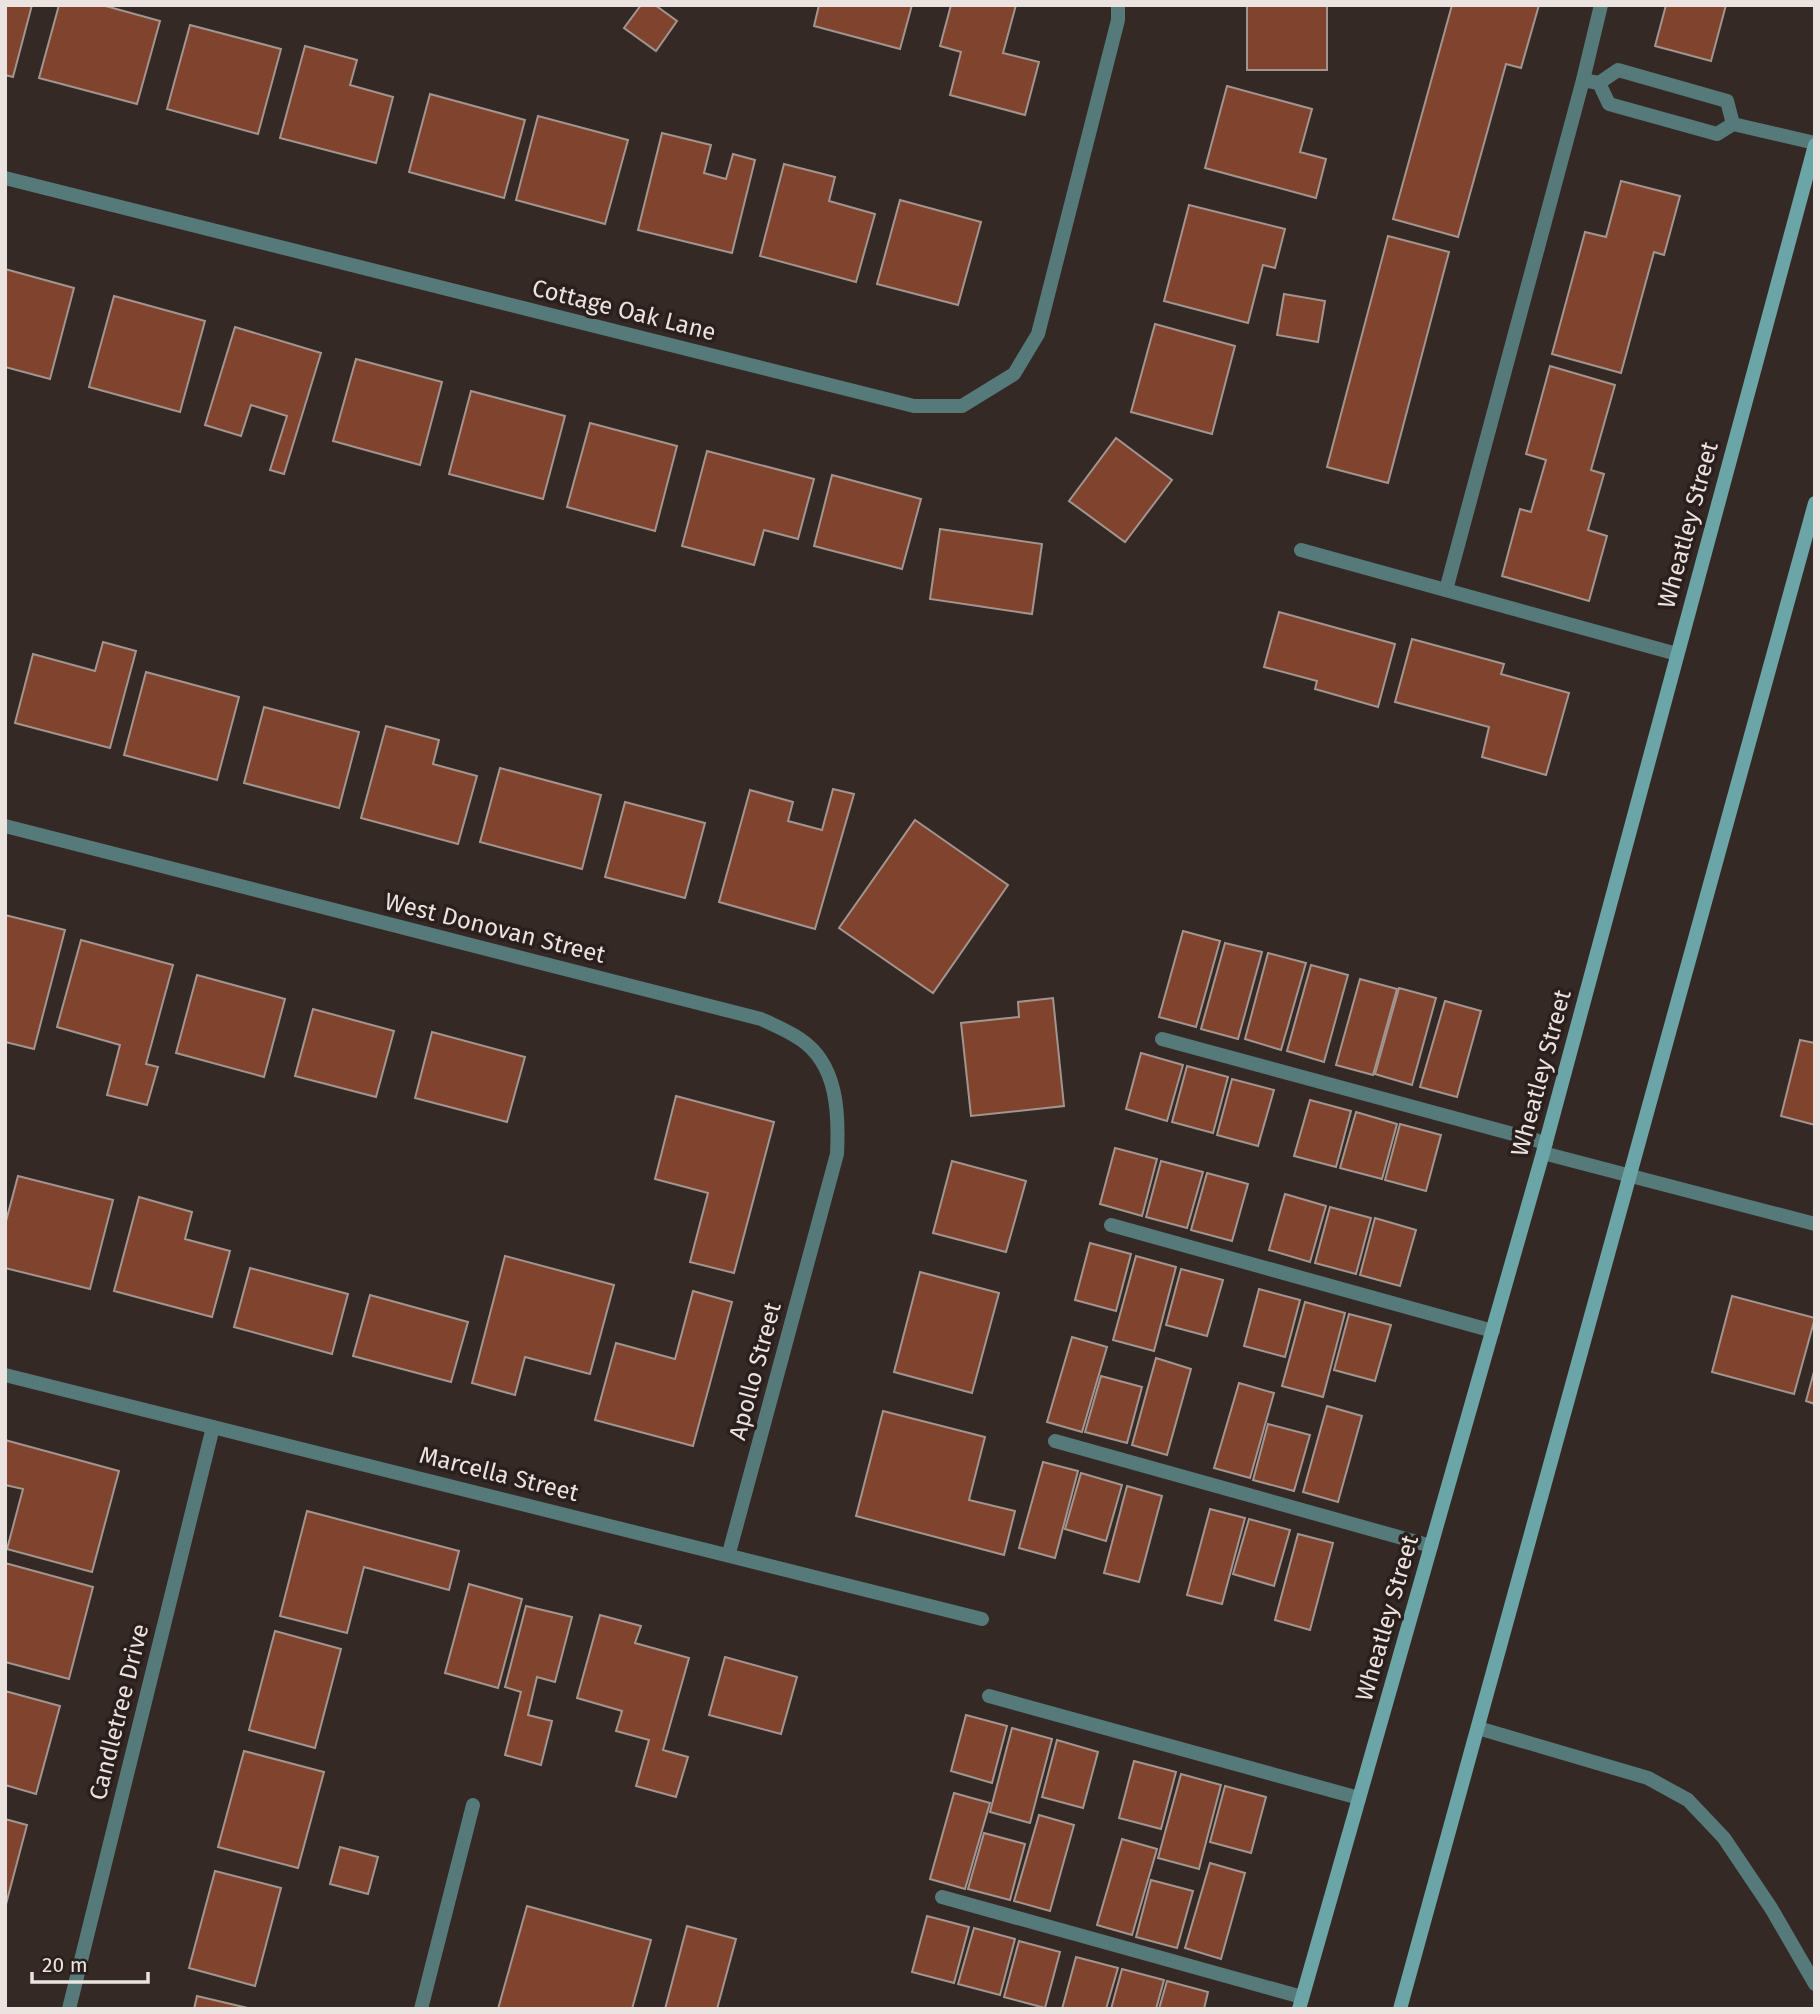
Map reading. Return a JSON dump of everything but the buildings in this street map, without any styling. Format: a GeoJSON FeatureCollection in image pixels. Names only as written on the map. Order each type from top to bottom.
{"type":"FeatureCollection","features":[{"type":"Feature","properties":{"kind":"main road","name":"Wheatley Street"},"geometry":{"type":"LineString","coordinates":[[1301,2003],[1545,1148],[1815,144]]}},
{"type":"Feature","properties":{"kind":"main road"},"geometry":{"type":"LineString","coordinates":[[1400,2009],[1632,1177],[1815,503]]}},
{"type":"Feature","properties":{"kind":"street","name":"Cottage Oak Lane"},"geometry":{"type":"LineString","coordinates":[[5,178],[914,406],[962,406],[1014,374],[1038,334],[1083,167],[1118,20],[1118,5]]}},
{"type":"Feature","properties":{"kind":"street"},"geometry":{"type":"LineString","coordinates":[[1446,590],[1601,5]]}},
{"type":"Feature","properties":{"kind":"street"},"geometry":{"type":"LineString","coordinates":[[1583,80],[1599,83],[1618,70],[1727,101],[1733,124]]}},
{"type":"Feature","properties":{"kind":"street"},"geometry":{"type":"LineString","coordinates":[[1599,83],[1608,104],[1717,134],[1733,124],[1815,144]]}},
{"type":"Feature","properties":{"kind":"street"},"geometry":{"type":"LineString","coordinates":[[1301,550],[1677,654]]}},
{"type":"Feature","properties":{"kind":"street","name":"West Donovan Street"},"geometry":{"type":"LineString","coordinates":[[5,826],[761,1019],[802,1040],[827,1070],[839,1111],[837,1154],[824,1201]]}},
{"type":"Feature","properties":{"kind":"street"},"geometry":{"type":"LineString","coordinates":[[1162,1039],[1545,1148],[1632,1177],[1815,1224]]}},
{"type":"Feature","properties":{"kind":"street","name":"Apollo Street"},"geometry":{"type":"LineString","coordinates":[[729,1553],[824,1201]]}},
{"type":"Feature","properties":{"kind":"street"},"geometry":{"type":"LineString","coordinates":[[1111,1224],[1493,1331]]}},
{"type":"Feature","properties":{"kind":"street","name":"Marcella Street"},"geometry":{"type":"LineString","coordinates":[[5,1375],[729,1553],[982,1619]]}},
{"type":"Feature","properties":{"kind":"street","name":"Candletree Drive"},"geometry":{"type":"LineString","coordinates":[[69,2009],[213,1427]]}},
{"type":"Feature","properties":{"kind":"street"},"geometry":{"type":"LineString","coordinates":[[1055,1441],[1431,1546]]}},
{"type":"Feature","properties":{"kind":"street"},"geometry":{"type":"LineString","coordinates":[[989,1696],[1359,1798]]}},
{"type":"Feature","properties":{"kind":"street"},"geometry":{"type":"LineString","coordinates":[[1478,1728],[1648,1778],[1688,1800],[1724,1839],[1771,1908],[1815,1984]]}},
{"type":"Feature","properties":{"kind":"street"},"geometry":{"type":"LineString","coordinates":[[421,2009],[473,1805]]}},
{"type":"Feature","properties":{"kind":"street"},"geometry":{"type":"LineString","coordinates":[[942,1897],[1301,2003]]}}]}
